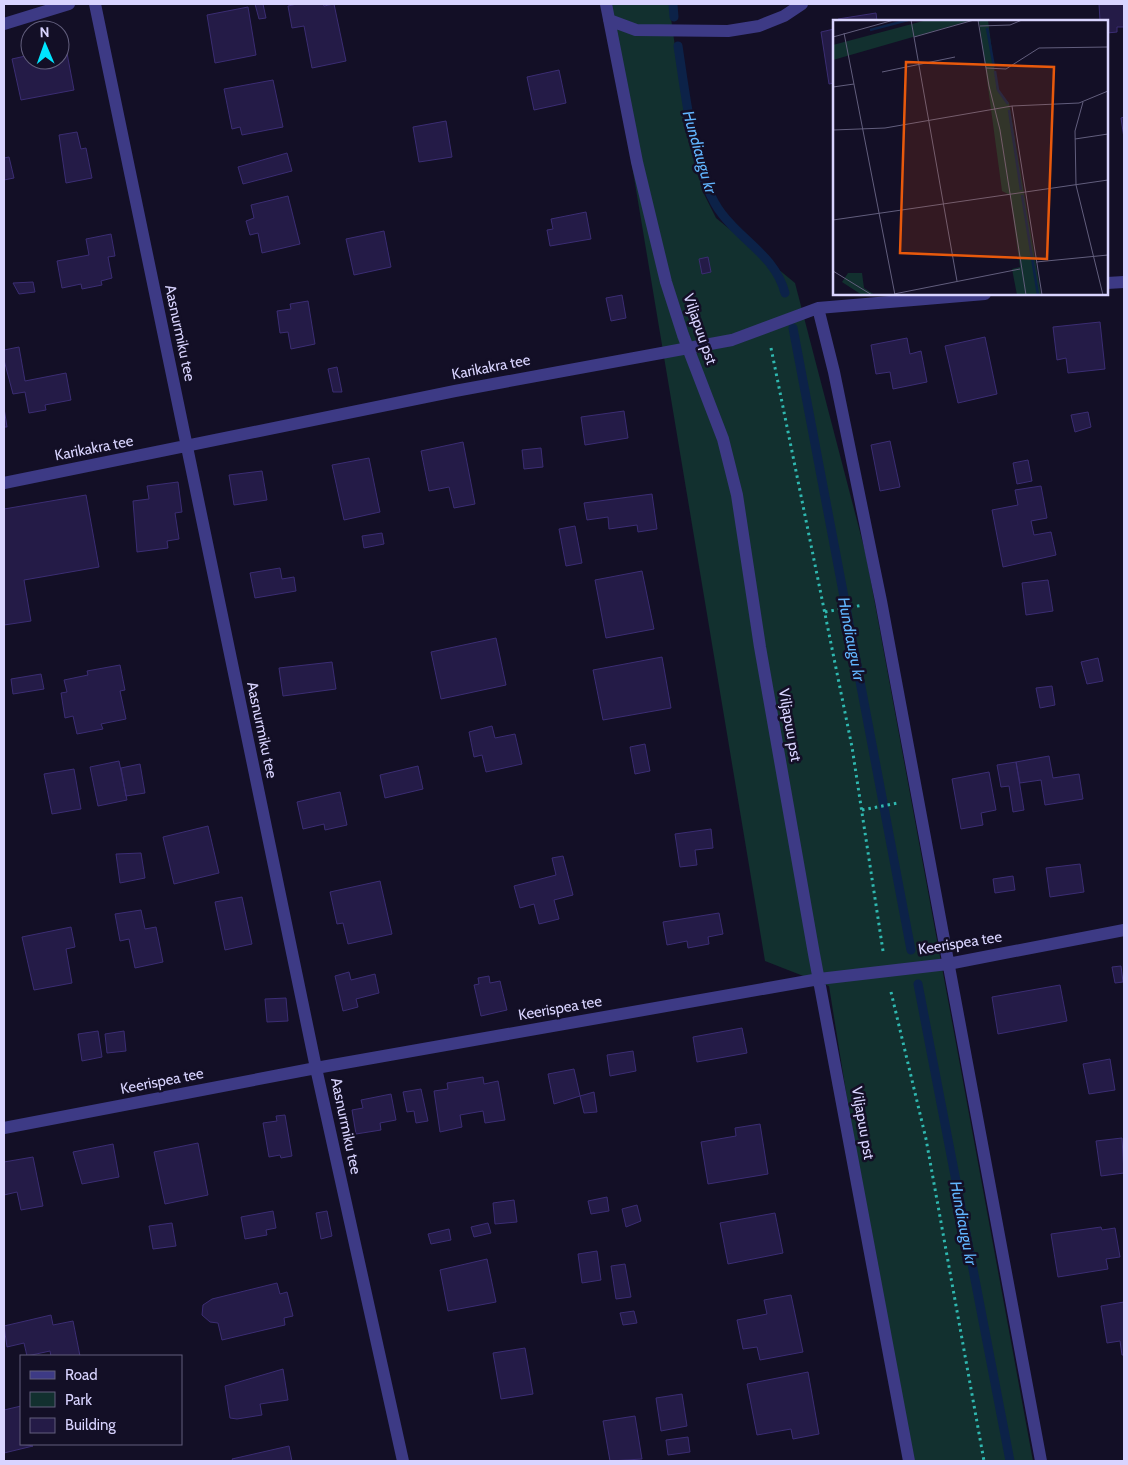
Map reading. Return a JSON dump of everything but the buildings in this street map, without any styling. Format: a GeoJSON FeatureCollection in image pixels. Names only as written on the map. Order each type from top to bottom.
{"type":"FeatureCollection","features":[{"type":"Feature","properties":{"kind":"street"},"geometry":{"type":"LineString","coordinates":[[4,24],[69,4]]}},
{"type":"Feature","properties":{"kind":"street","name":"Aasnurmiku tee"},"geometry":{"type":"LineString","coordinates":[[95,4],[316,1068],[403,1461]]}},
{"type":"Feature","properties":{"kind":"street","name":"Viljapuu pst"},"geometry":{"type":"LineString","coordinates":[[606,4],[636,162],[666,282],[685,341],[723,438],[737,495],[760,647],[909,1461]]}},
{"type":"Feature","properties":{"kind":"street"},"geometry":{"type":"LineString","coordinates":[[609,20],[636,30],[728,31],[760,26],[784,16],[802,4]]}},
{"type":"Feature","properties":{"kind":"street"},"geometry":{"type":"LineString","coordinates":[[1108,283],[1124,282]]}},
{"type":"Feature","properties":{"kind":"street","name":"Karikakra tee"},"geometry":{"type":"LineString","coordinates":[[4,483],[455,391],[685,341],[732,340],[818,308],[973,295]]}},
{"type":"Feature","properties":{"kind":"street"},"geometry":{"type":"LineString","coordinates":[[818,308],[834,372],[879,592],[1041,1461]]}},
{"type":"Feature","properties":{"kind":"street","name":"Keerispea tee"},"geometry":{"type":"LineString","coordinates":[[4,1128],[316,1068],[820,979],[948,964],[1124,930]]}},
{"type":"Feature","properties":{"kind":"path"},"geometry":{"type":"LineString","coordinates":[[767,328],[852,747],[886,970],[926,1139],[984,1461]]}},
{"type":"Feature","properties":{"kind":"path"},"geometry":{"type":"LineString","coordinates":[[824,612],[860,606]]}},
{"type":"Feature","properties":{"kind":"path"},"geometry":{"type":"LineString","coordinates":[[862,810],[897,803]]}},
{"type":"Feature","properties":{"kind":"green space"},"geometry":{"type":"Polygon","coordinates":[[[605,4],[669,4],[684,110],[703,192],[716,218],[795,283],[866,555],[1033,1461],[911,1461],[858,1167],[829,986],[765,961],[605,4]]]}},
{"type":"Feature","properties":{"kind":"waterway","name":"Hundiaugu kr"},"geometry":{"type":"LineString","coordinates":[[673,4],[674,17]]}},
{"type":"Feature","properties":{"kind":"waterway","name":"Hundiaugu kr"},"geometry":{"type":"LineString","coordinates":[[678,46],[692,133],[704,179],[712,199],[730,224],[758,250],[774,269],[785,293]]}},
{"type":"Feature","properties":{"kind":"waterway","name":"Hundiaugu kr"},"geometry":{"type":"LineString","coordinates":[[793,328],[911,950]]}},
{"type":"Feature","properties":{"kind":"waterway","name":"Hundiaugu kr"},"geometry":{"type":"LineString","coordinates":[[918,984],[1010,1461]]}}]}
